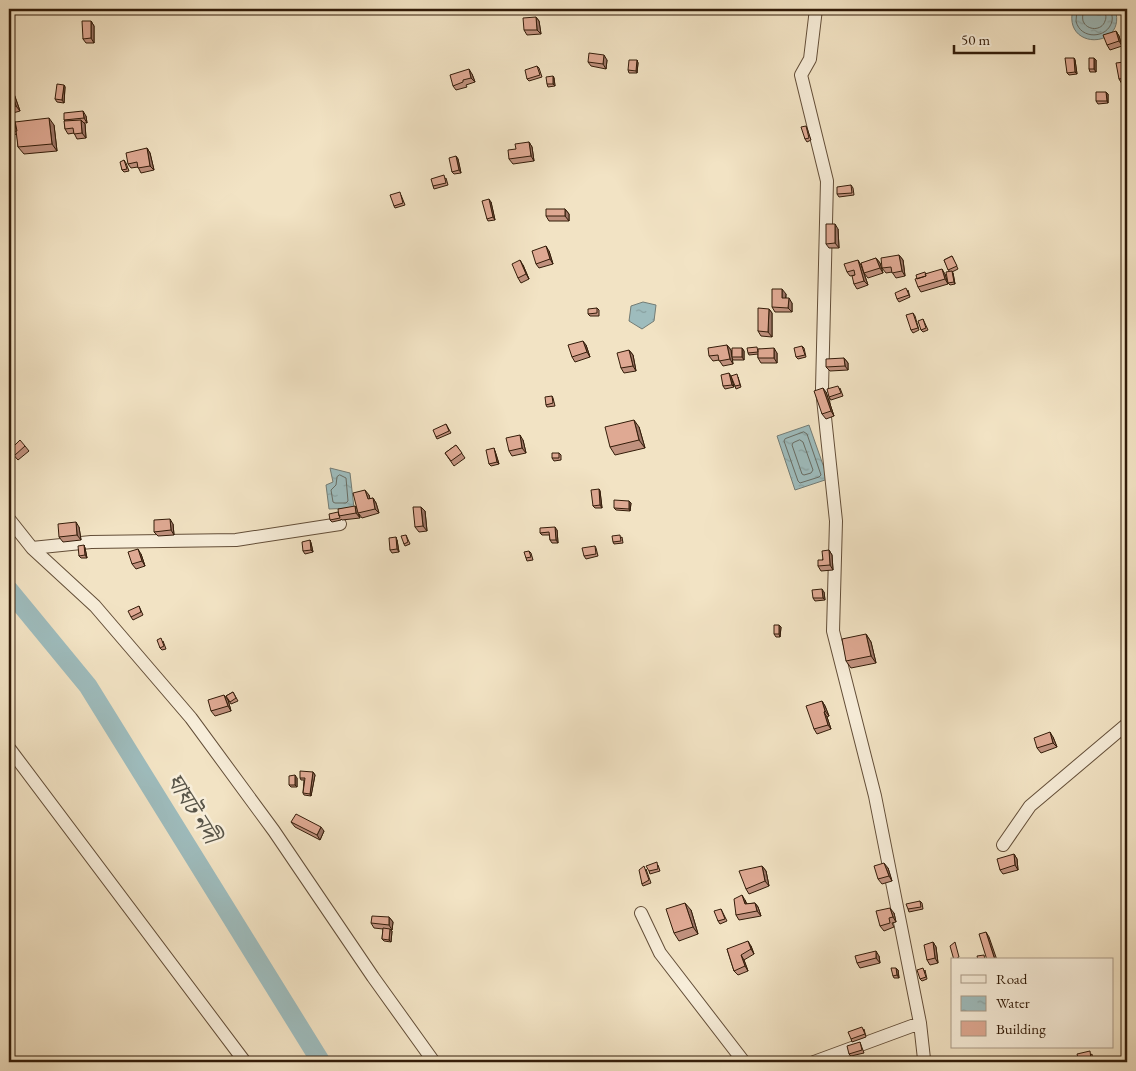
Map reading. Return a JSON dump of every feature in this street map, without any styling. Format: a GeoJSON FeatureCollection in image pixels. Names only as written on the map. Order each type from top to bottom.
{"type":"FeatureCollection","features":[{"type":"Feature","properties":{"kind":"street"},"geometry":{"type":"LineString","coordinates":[[816,9],[810,59],[801,75],[827,181],[822,389],[836,521],[832,631],[875,796],[926,1062]]}},
{"type":"Feature","properties":{"kind":"street"},"geometry":{"type":"LineString","coordinates":[[9,519],[32,548],[95,606],[191,718],[274,831],[373,977],[434,1062]]}},
{"type":"Feature","properties":{"kind":"street"},"geometry":{"type":"LineString","coordinates":[[32,548],[91,542],[236,540],[340,524]]}},
{"type":"Feature","properties":{"kind":"street"},"geometry":{"type":"LineString","coordinates":[[1003,845],[1030,806],[1127,724]]}},
{"type":"Feature","properties":{"kind":"street"},"geometry":{"type":"LineString","coordinates":[[9,748],[245,1062]]}},
{"type":"Feature","properties":{"kind":"street"},"geometry":{"type":"LineString","coordinates":[[641,913],[660,953],[744,1062]]}},
{"type":"Feature","properties":{"kind":"street"},"geometry":{"type":"LineString","coordinates":[[814,1062],[920,1023]]}},
{"type":"Feature","properties":{"kind":"water"},"geometry":{"type":"Polygon","coordinates":[[[1073,9],[1115,9],[1116,22],[1112,32],[1105,38],[1095,40],[1085,38],[1077,32],[1072,23],[1073,9]]]}},
{"type":"Feature","properties":{"kind":"water"},"geometry":{"type":"Polygon","coordinates":[[[643,302],[656,305],[654,321],[642,329],[629,321],[631,306],[643,302]]]}},
{"type":"Feature","properties":{"kind":"water"},"geometry":{"type":"Polygon","coordinates":[[[809,425],[828,479],[795,490],[777,436],[809,425]]]}},
{"type":"Feature","properties":{"kind":"water"},"geometry":{"type":"Polygon","coordinates":[[[330,468],[350,473],[354,508],[329,509],[326,485],[333,482],[330,468]]]}},
{"type":"Feature","properties":{"kind":"building"},"geometry":{"type":"Polygon","coordinates":[[[536,17],[537,30],[524,30],[523,18],[536,17]]]}},
{"type":"Feature","properties":{"kind":"building"},"geometry":{"type":"Polygon","coordinates":[[[82,21],[91,21],[91,38],[83,39],[82,21]]]}},
{"type":"Feature","properties":{"kind":"building"},"geometry":{"type":"Polygon","coordinates":[[[1116,31],[1119,41],[1107,45],[1103,35],[1116,31]]]}},
{"type":"Feature","properties":{"kind":"building"},"geometry":{"type":"Polygon","coordinates":[[[589,53],[604,55],[603,64],[588,62],[589,53]]]}},
{"type":"Feature","properties":{"kind":"building"},"geometry":{"type":"Polygon","coordinates":[[[1065,58],[1074,58],[1075,72],[1067,73],[1065,58]]]}},
{"type":"Feature","properties":{"kind":"building"},"geometry":{"type":"Polygon","coordinates":[[[1089,58],[1094,58],[1094,69],[1089,69],[1089,58]]]}},
{"type":"Feature","properties":{"kind":"building"},"geometry":{"type":"Polygon","coordinates":[[[629,60],[637,60],[636,71],[628,70],[629,60]]]}},
{"type":"Feature","properties":{"kind":"building"},"geometry":{"type":"Polygon","coordinates":[[[1124,62],[1127,78],[1119,79],[1116,63],[1124,62]]]}},
{"type":"Feature","properties":{"kind":"building"},"geometry":{"type":"Polygon","coordinates":[[[537,66],[540,75],[527,79],[525,70],[537,66]]]}},
{"type":"Feature","properties":{"kind":"building"},"geometry":{"type":"Polygon","coordinates":[[[469,69],[471,78],[453,86],[450,75],[469,69]]]}},
{"type":"Feature","properties":{"kind":"building"},"geometry":{"type":"Polygon","coordinates":[[[553,76],[553,84],[547,84],[546,77],[553,76]]]}},
{"type":"Feature","properties":{"kind":"building"},"geometry":{"type":"Polygon","coordinates":[[[57,84],[64,85],[62,100],[55,99],[57,84]]]}},
{"type":"Feature","properties":{"kind":"building"},"geometry":{"type":"Polygon","coordinates":[[[9,87],[16,106],[10,108],[9,106],[9,87]]]}},
{"type":"Feature","properties":{"kind":"building"},"geometry":{"type":"Polygon","coordinates":[[[1096,92],[1106,92],[1107,101],[1096,101],[1096,92]]]}},
{"type":"Feature","properties":{"kind":"building"},"geometry":{"type":"Polygon","coordinates":[[[83,111],[84,118],[64,120],[64,113],[83,111]]]}},
{"type":"Feature","properties":{"kind":"building"},"geometry":{"type":"Polygon","coordinates":[[[49,118],[52,144],[18,147],[15,122],[49,118]]]}},
{"type":"Feature","properties":{"kind":"building"},"geometry":{"type":"Polygon","coordinates":[[[81,120],[82,133],[74,134],[73,128],[65,129],[64,121],[81,120]]]}},
{"type":"Feature","properties":{"kind":"building"},"geometry":{"type":"Polygon","coordinates":[[[15,121],[17,131],[11,132],[9,123],[15,121]]]}},
{"type":"Feature","properties":{"kind":"building"},"geometry":{"type":"Polygon","coordinates":[[[806,126],[809,138],[805,139],[801,127],[806,126]]]}},
{"type":"Feature","properties":{"kind":"building"},"geometry":{"type":"Polygon","coordinates":[[[529,142],[531,156],[509,159],[508,150],[516,149],[515,144],[529,142]]]}},
{"type":"Feature","properties":{"kind":"building"},"geometry":{"type":"Polygon","coordinates":[[[147,148],[150,166],[138,168],[137,162],[128,164],[126,153],[147,148]]]}},
{"type":"Feature","properties":{"kind":"building"},"geometry":{"type":"Polygon","coordinates":[[[456,156],[459,170],[452,172],[449,158],[456,156]]]}},
{"type":"Feature","properties":{"kind":"building"},"geometry":{"type":"Polygon","coordinates":[[[124,160],[127,169],[122,170],[120,162],[124,160]]]}},
{"type":"Feature","properties":{"kind":"building"},"geometry":{"type":"Polygon","coordinates":[[[444,175],[446,183],[433,186],[431,179],[444,175]]]}},
{"type":"Feature","properties":{"kind":"building"},"geometry":{"type":"Polygon","coordinates":[[[851,185],[852,193],[837,194],[837,187],[851,185]]]}},
{"type":"Feature","properties":{"kind":"building"},"geometry":{"type":"Polygon","coordinates":[[[9,192],[12,192],[13,203],[9,204],[9,192]]]}},
{"type":"Feature","properties":{"kind":"building"},"geometry":{"type":"Polygon","coordinates":[[[400,192],[403,203],[394,206],[390,195],[400,192]]]}},
{"type":"Feature","properties":{"kind":"building"},"geometry":{"type":"Polygon","coordinates":[[[489,199],[493,217],[487,219],[482,201],[489,199]]]}},
{"type":"Feature","properties":{"kind":"building"},"geometry":{"type":"Polygon","coordinates":[[[546,209],[565,209],[565,216],[546,216],[546,209]]]}},
{"type":"Feature","properties":{"kind":"building"},"geometry":{"type":"Polygon","coordinates":[[[826,224],[835,224],[835,243],[826,244],[826,224]]]}},
{"type":"Feature","properties":{"kind":"building"},"geometry":{"type":"Polygon","coordinates":[[[546,246],[550,259],[536,264],[532,251],[546,246]]]}},
{"type":"Feature","properties":{"kind":"building"},"geometry":{"type":"Polygon","coordinates":[[[899,255],[902,271],[892,273],[891,267],[882,268],[881,258],[899,255]]]}},
{"type":"Feature","properties":{"kind":"building"},"geometry":{"type":"Polygon","coordinates":[[[952,256],[957,266],[948,270],[944,260],[952,256]]]}},
{"type":"Feature","properties":{"kind":"building"},"geometry":{"type":"Polygon","coordinates":[[[876,258],[880,268],[864,273],[861,263],[876,258]]]}},
{"type":"Feature","properties":{"kind":"building"},"geometry":{"type":"Polygon","coordinates":[[[520,260],[526,274],[518,278],[512,264],[520,260]]]}},
{"type":"Feature","properties":{"kind":"building"},"geometry":{"type":"Polygon","coordinates":[[[858,260],[864,281],[854,284],[852,276],[855,275],[854,270],[847,272],[844,264],[858,260]]]}},
{"type":"Feature","properties":{"kind":"building"},"geometry":{"type":"Polygon","coordinates":[[[942,269],[945,279],[918,287],[915,279],[942,269]]]}},
{"type":"Feature","properties":{"kind":"building"},"geometry":{"type":"Polygon","coordinates":[[[952,271],[954,282],[948,283],[946,272],[952,271]]]}},
{"type":"Feature","properties":{"kind":"building"},"geometry":{"type":"Polygon","coordinates":[[[925,272],[926,276],[917,279],[916,275],[925,272]]]}},
{"type":"Feature","properties":{"kind":"building"},"geometry":{"type":"Polygon","coordinates":[[[906,288],[909,295],[897,299],[895,293],[906,288]]]}},
{"type":"Feature","properties":{"kind":"building"},"geometry":{"type":"Polygon","coordinates":[[[772,289],[782,289],[782,298],[789,298],[788,308],[772,307],[772,289]]]}},
{"type":"Feature","properties":{"kind":"building"},"geometry":{"type":"Polygon","coordinates":[[[597,308],[597,313],[588,314],[588,309],[597,308]]]}},
{"type":"Feature","properties":{"kind":"building"},"geometry":{"type":"Polygon","coordinates":[[[758,308],[769,309],[768,332],[758,331],[758,308]]]}},
{"type":"Feature","properties":{"kind":"building"},"geometry":{"type":"Polygon","coordinates":[[[913,313],[918,328],[911,330],[906,315],[913,313]]]}},
{"type":"Feature","properties":{"kind":"building"},"geometry":{"type":"Polygon","coordinates":[[[923,319],[926,328],[921,330],[918,321],[923,319]]]}},
{"type":"Feature","properties":{"kind":"building"},"geometry":{"type":"Polygon","coordinates":[[[583,341],[587,352],[572,357],[568,345],[583,341]]]}},
{"type":"Feature","properties":{"kind":"building"},"geometry":{"type":"Polygon","coordinates":[[[727,345],[730,359],[719,361],[718,355],[709,356],[708,348],[727,345]]]}},
{"type":"Feature","properties":{"kind":"building"},"geometry":{"type":"Polygon","coordinates":[[[802,346],[805,355],[796,357],[794,348],[802,346]]]}},
{"type":"Feature","properties":{"kind":"building"},"geometry":{"type":"Polygon","coordinates":[[[757,347],[758,352],[748,353],[747,348],[757,347]]]}},
{"type":"Feature","properties":{"kind":"building"},"geometry":{"type":"Polygon","coordinates":[[[732,348],[742,348],[742,357],[732,357],[732,348]]]}},
{"type":"Feature","properties":{"kind":"building"},"geometry":{"type":"Polygon","coordinates":[[[774,348],[774,358],[758,358],[758,349],[774,348]]]}},
{"type":"Feature","properties":{"kind":"building"},"geometry":{"type":"Polygon","coordinates":[[[629,350],[633,366],[621,368],[617,353],[629,350]]]}},
{"type":"Feature","properties":{"kind":"building"},"geometry":{"type":"Polygon","coordinates":[[[844,358],[845,366],[826,367],[826,359],[844,358]]]}},
{"type":"Feature","properties":{"kind":"building"},"geometry":{"type":"Polygon","coordinates":[[[729,373],[732,385],[723,386],[721,375],[729,373]]]}},
{"type":"Feature","properties":{"kind":"building"},"geometry":{"type":"Polygon","coordinates":[[[737,374],[740,385],[735,386],[731,376],[737,374]]]}},
{"type":"Feature","properties":{"kind":"building"},"geometry":{"type":"Polygon","coordinates":[[[838,386],[841,393],[829,397],[827,389],[838,386]]]}},
{"type":"Feature","properties":{"kind":"building"},"geometry":{"type":"Polygon","coordinates":[[[823,388],[831,411],[822,414],[814,391],[823,388]]]}},
{"type":"Feature","properties":{"kind":"building"},"geometry":{"type":"Polygon","coordinates":[[[552,396],[553,403],[546,405],[545,397],[552,396]]]}},
{"type":"Feature","properties":{"kind":"building"},"geometry":{"type":"Polygon","coordinates":[[[634,420],[639,440],[610,447],[605,427],[634,420]]]}},
{"type":"Feature","properties":{"kind":"building"},"geometry":{"type":"Polygon","coordinates":[[[446,424],[449,431],[436,437],[433,430],[446,424]]]}},
{"type":"Feature","properties":{"kind":"building"},"geometry":{"type":"Polygon","coordinates":[[[520,435],[522,448],[509,451],[506,438],[520,435]]]}},
{"type":"Feature","properties":{"kind":"building"},"geometry":{"type":"Polygon","coordinates":[[[9,438],[15,445],[20,440],[25,446],[15,455],[9,449],[9,438]]]}},
{"type":"Feature","properties":{"kind":"building"},"geometry":{"type":"Polygon","coordinates":[[[456,445],[462,453],[451,461],[445,453],[456,445]]]}},
{"type":"Feature","properties":{"kind":"building"},"geometry":{"type":"Polygon","coordinates":[[[494,448],[497,462],[489,464],[486,450],[494,448]]]}},
{"type":"Feature","properties":{"kind":"building"},"geometry":{"type":"Polygon","coordinates":[[[552,453],[559,453],[559,458],[552,458],[552,453]]]}},
{"type":"Feature","properties":{"kind":"building"},"geometry":{"type":"Polygon","coordinates":[[[599,489],[600,505],[593,506],[591,490],[599,489]]]}},
{"type":"Feature","properties":{"kind":"building"},"geometry":{"type":"Polygon","coordinates":[[[365,490],[368,499],[373,498],[375,509],[358,513],[353,493],[365,490]]]}},
{"type":"Feature","properties":{"kind":"building"},"geometry":{"type":"Polygon","coordinates":[[[614,500],[629,501],[629,509],[614,508],[614,500]]]}},
{"type":"Feature","properties":{"kind":"building"},"geometry":{"type":"Polygon","coordinates":[[[355,506],[356,513],[339,516],[338,509],[355,506]]]}},
{"type":"Feature","properties":{"kind":"building"},"geometry":{"type":"Polygon","coordinates":[[[413,507],[421,507],[423,526],[415,527],[413,507]]]}},
{"type":"Feature","properties":{"kind":"building"},"geometry":{"type":"Polygon","coordinates":[[[338,512],[340,518],[330,520],[329,514],[338,512]]]}},
{"type":"Feature","properties":{"kind":"building"},"geometry":{"type":"Polygon","coordinates":[[[170,519],[171,530],[154,532],[154,520],[170,519]]]}},
{"type":"Feature","properties":{"kind":"building"},"geometry":{"type":"Polygon","coordinates":[[[76,522],[77,535],[59,537],[58,524],[76,522]]]}},
{"type":"Feature","properties":{"kind":"building"},"geometry":{"type":"Polygon","coordinates":[[[555,527],[556,540],[550,540],[549,532],[540,533],[540,528],[555,527]]]}},
{"type":"Feature","properties":{"kind":"building"},"geometry":{"type":"Polygon","coordinates":[[[406,535],[408,542],[404,544],[401,536],[406,535]]]}},
{"type":"Feature","properties":{"kind":"building"},"geometry":{"type":"Polygon","coordinates":[[[620,535],[621,541],[613,542],[612,536],[620,535]]]}},
{"type":"Feature","properties":{"kind":"building"},"geometry":{"type":"Polygon","coordinates":[[[396,537],[397,549],[390,550],[389,538],[396,537]]]}},
{"type":"Feature","properties":{"kind":"building"},"geometry":{"type":"Polygon","coordinates":[[[310,540],[311,550],[303,551],[302,542],[310,540]]]}},
{"type":"Feature","properties":{"kind":"building"},"geometry":{"type":"Polygon","coordinates":[[[84,545],[85,555],[79,556],[78,546],[84,545]]]}},
{"type":"Feature","properties":{"kind":"building"},"geometry":{"type":"Polygon","coordinates":[[[595,546],[596,554],[584,556],[582,548],[595,546]]]}},
{"type":"Feature","properties":{"kind":"building"},"geometry":{"type":"Polygon","coordinates":[[[138,549],[142,561],[132,564],[128,552],[138,549]]]}},
{"type":"Feature","properties":{"kind":"building"},"geometry":{"type":"Polygon","coordinates":[[[829,550],[830,565],[818,566],[818,560],[823,560],[822,551],[829,550]]]}},
{"type":"Feature","properties":{"kind":"building"},"geometry":{"type":"Polygon","coordinates":[[[529,551],[531,557],[526,558],[524,552],[529,551]]]}},
{"type":"Feature","properties":{"kind":"building"},"geometry":{"type":"Polygon","coordinates":[[[822,589],[823,598],[813,598],[812,590],[822,589]]]}},
{"type":"Feature","properties":{"kind":"building"},"geometry":{"type":"Polygon","coordinates":[[[139,606],[141,612],[131,617],[128,611],[139,606]]]}},
{"type":"Feature","properties":{"kind":"building"},"geometry":{"type":"Polygon","coordinates":[[[774,625],[779,625],[779,634],[774,634],[774,625]]]}},
{"type":"Feature","properties":{"kind":"building"},"geometry":{"type":"Polygon","coordinates":[[[866,634],[871,656],[846,661],[842,639],[866,634]]]}},
{"type":"Feature","properties":{"kind":"building"},"geometry":{"type":"Polygon","coordinates":[[[161,638],[164,646],[160,648],[157,640],[161,638]]]}},
{"type":"Feature","properties":{"kind":"building"},"geometry":{"type":"Polygon","coordinates":[[[233,692],[236,698],[230,702],[226,696],[233,692]]]}},
{"type":"Feature","properties":{"kind":"building"},"geometry":{"type":"Polygon","coordinates":[[[224,695],[228,706],[211,711],[208,700],[224,695]]]}},
{"type":"Feature","properties":{"kind":"building"},"geometry":{"type":"Polygon","coordinates":[[[822,701],[828,725],[814,729],[806,706],[822,701]]]}},
{"type":"Feature","properties":{"kind":"building"},"geometry":{"type":"Polygon","coordinates":[[[1050,732],[1053,743],[1037,748],[1034,738],[1050,732]]]}},
{"type":"Feature","properties":{"kind":"building"},"geometry":{"type":"Polygon","coordinates":[[[300,771],[313,772],[310,794],[303,793],[305,778],[300,778],[300,771]]]}},
{"type":"Feature","properties":{"kind":"building"},"geometry":{"type":"Polygon","coordinates":[[[295,775],[295,785],[289,785],[289,776],[295,775]]]}},
{"type":"Feature","properties":{"kind":"building"},"geometry":{"type":"Polygon","coordinates":[[[296,814],[321,827],[317,835],[291,822],[296,814]]]}},
{"type":"Feature","properties":{"kind":"building"},"geometry":{"type":"Polygon","coordinates":[[[1014,854],[1015,865],[1000,870],[997,859],[1014,854]]]}},
{"type":"Feature","properties":{"kind":"building"},"geometry":{"type":"Polygon","coordinates":[[[657,862],[658,869],[649,871],[646,866],[657,862]]]}},
{"type":"Feature","properties":{"kind":"building"},"geometry":{"type":"Polygon","coordinates":[[[884,863],[889,876],[878,879],[874,866],[884,863]]]}},
{"type":"Feature","properties":{"kind":"building"},"geometry":{"type":"Polygon","coordinates":[[[644,866],[649,880],[642,884],[639,870],[644,866]]]}},
{"type":"Feature","properties":{"kind":"building"},"geometry":{"type":"Polygon","coordinates":[[[762,866],[765,881],[746,889],[739,871],[762,866]]]}},
{"type":"Feature","properties":{"kind":"building"},"geometry":{"type":"Polygon","coordinates":[[[742,895],[745,904],[755,903],[757,911],[736,915],[734,899],[742,895]]]}},
{"type":"Feature","properties":{"kind":"building"},"geometry":{"type":"Polygon","coordinates":[[[920,901],[921,907],[908,909],[906,904],[920,901]]]}},
{"type":"Feature","properties":{"kind":"building"},"geometry":{"type":"Polygon","coordinates":[[[685,903],[693,927],[674,933],[666,909],[685,903]]]}},
{"type":"Feature","properties":{"kind":"building"},"geometry":{"type":"Polygon","coordinates":[[[890,908],[893,917],[889,918],[890,923],[880,926],[876,911],[890,908]]]}},
{"type":"Feature","properties":{"kind":"building"},"geometry":{"type":"Polygon","coordinates":[[[721,909],[725,919],[718,921],[714,911],[721,909]]]}},
{"type":"Feature","properties":{"kind":"building"},"geometry":{"type":"Polygon","coordinates":[[[372,916],[389,917],[389,925],[371,923],[372,916]]]}},
{"type":"Feature","properties":{"kind":"building"},"geometry":{"type":"Polygon","coordinates":[[[383,928],[390,929],[389,940],[382,939],[383,928]]]}},
{"type":"Feature","properties":{"kind":"building"},"geometry":{"type":"Polygon","coordinates":[[[986,932],[994,958],[986,958],[979,934],[986,932]]]}},
{"type":"Feature","properties":{"kind":"building"},"geometry":{"type":"Polygon","coordinates":[[[748,941],[751,949],[741,955],[745,966],[734,971],[727,949],[748,941]]]}},
{"type":"Feature","properties":{"kind":"building"},"geometry":{"type":"Polygon","coordinates":[[[933,942],[935,958],[927,960],[924,945],[933,942]]]}},
{"type":"Feature","properties":{"kind":"building"},"geometry":{"type":"Polygon","coordinates":[[[955,942],[959,957],[953,958],[950,946],[955,942]]]}},
{"type":"Feature","properties":{"kind":"building"},"geometry":{"type":"Polygon","coordinates":[[[876,951],[876,958],[857,963],[855,956],[876,951]]]}},
{"type":"Feature","properties":{"kind":"building"},"geometry":{"type":"Polygon","coordinates":[[[984,955],[985,958],[978,958],[977,956],[984,955]]]}},
{"type":"Feature","properties":{"kind":"building"},"geometry":{"type":"Polygon","coordinates":[[[891,968],[896,968],[897,975],[893,976],[891,968]]]}},
{"type":"Feature","properties":{"kind":"building"},"geometry":{"type":"Polygon","coordinates":[[[923,968],[926,977],[920,979],[917,970],[923,968]]]}},
{"type":"Feature","properties":{"kind":"building"},"geometry":{"type":"Polygon","coordinates":[[[862,1027],[865,1034],[851,1039],[848,1032],[862,1027]]]}},
{"type":"Feature","properties":{"kind":"building"},"geometry":{"type":"Polygon","coordinates":[[[860,1042],[862,1050],[849,1054],[847,1046],[860,1042]]]}},
{"type":"Feature","properties":{"kind":"building"},"geometry":{"type":"Polygon","coordinates":[[[1090,1051],[1091,1059],[1079,1062],[1077,1054],[1090,1051]]]}},
{"type":"Feature","properties":{"kind":"waterway","name":"ঘাঘট নদী"},"geometry":{"type":"LineString","coordinates":[[9,590],[88,686],[321,1062]]}}]}
